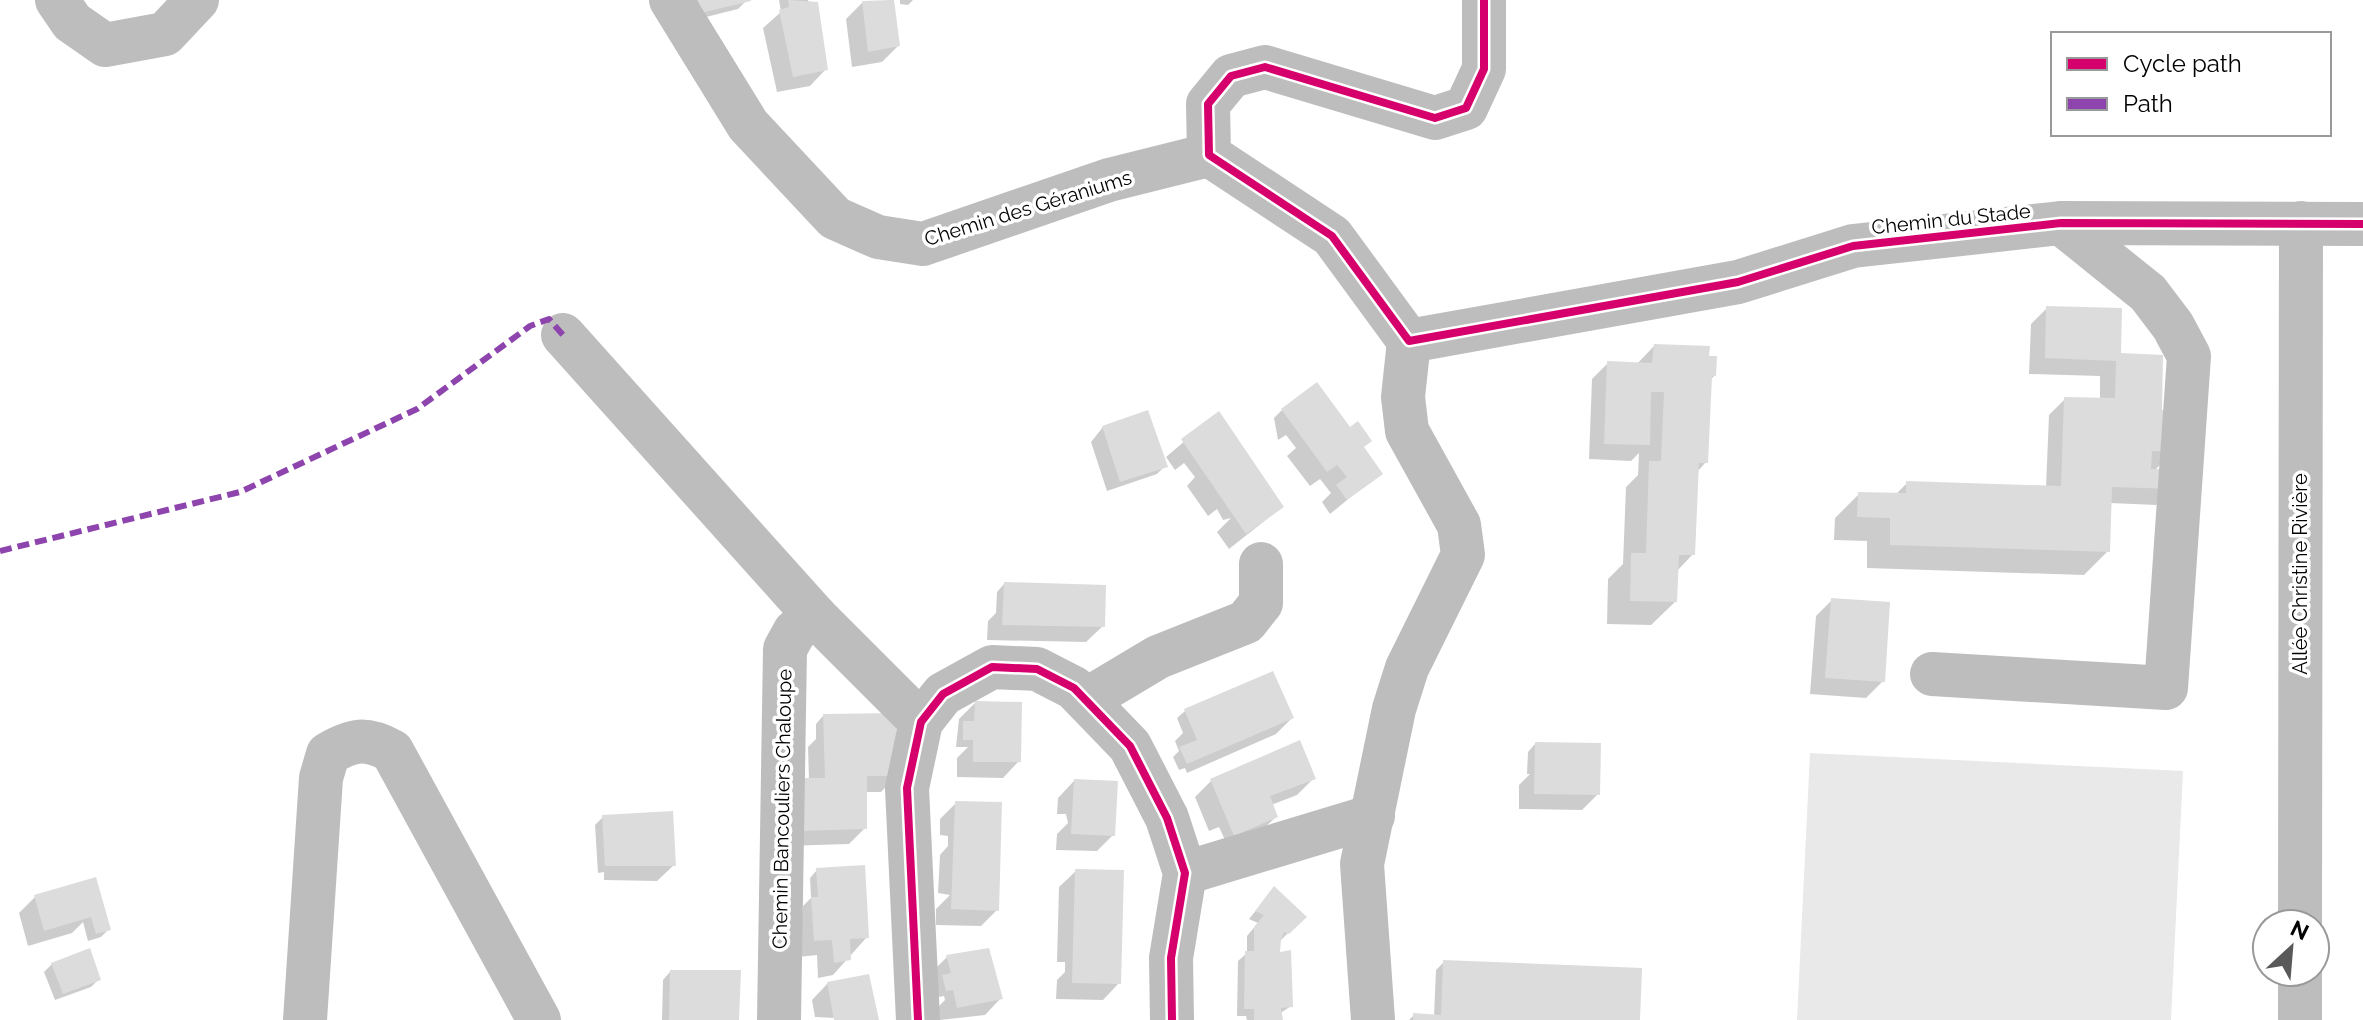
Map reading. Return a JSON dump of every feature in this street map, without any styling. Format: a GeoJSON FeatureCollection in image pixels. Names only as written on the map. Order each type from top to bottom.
{"type":"FeatureCollection","features":[{"type":"Feature","properties":{"kind":"street"},"geometry":{"type":"LineString","coordinates":[[57,0],[72,22],[105,45],[165,34],[197,0]]}},
{"type":"Feature","properties":{"kind":"street","name":"Chemin des Géraniums"},"geometry":{"type":"LineString","coordinates":[[671,0],[748,125],[835,218],[878,237],[923,244],[1109,180],[1209,155]]}},
{"type":"Feature","properties":{"kind":"street"},"geometry":{"type":"LineString","coordinates":[[1373,1020],[1362,864],[1394,709],[1407,668],[1463,555],[1459,525],[1407,431],[1403,397],[1409,341],[1332,236],[1209,155],[1208,104],[1231,76],[1265,67],[1435,118],[1466,108],[1484,69],[1484,0]]}},
{"type":"Feature","properties":{"kind":"street"},"geometry":{"type":"LineString","coordinates":[[1932,674],[2166,688],[2189,356],[2173,326],[2148,293],[2061,223]]}},
{"type":"Feature","properties":{"kind":"street","name":"Chemin du Stade"},"geometry":{"type":"LineString","coordinates":[[1409,341],[1738,282],[1853,246],[2061,223],[2363,224]]}},
{"type":"Feature","properties":{"kind":"street","name":"Allée Christine Rivière"},"geometry":{"type":"LineString","coordinates":[[2300,908],[2301,223]]}},
{"type":"Feature","properties":{"kind":"street"},"geometry":{"type":"LineString","coordinates":[[563,335],[815,616],[921,722]]}},
{"type":"Feature","properties":{"kind":"street"},"geometry":{"type":"LineString","coordinates":[[1086,700],[1158,657],[1246,622],[1261,603],[1261,564]]}},
{"type":"Feature","properties":{"kind":"street","name":"Chemin Bancouliers Chaloupe"},"geometry":{"type":"LineString","coordinates":[[779,1020],[785,649],[795,631],[815,616]]}},
{"type":"Feature","properties":{"kind":"street"},"geometry":{"type":"LineString","coordinates":[[918,1020],[907,788],[921,722],[943,694],[992,667],[1037,669],[1074,688],[1130,746],[1167,818],[1185,873],[1171,958],[1172,1020]]}},
{"type":"Feature","properties":{"kind":"street"},"geometry":{"type":"LineString","coordinates":[[305,1020],[321,778],[328,754],[349,741],[372,740],[392,751],[539,1020]]}},
{"type":"Feature","properties":{"kind":"street"},"geometry":{"type":"LineString","coordinates":[[1185,873],[1373,816]]}},
{"type":"Feature","properties":{"kind":"street"},"geometry":{"type":"LineString","coordinates":[[2300,988],[2300,1020]]}},
{"type":"Feature","properties":{"kind":"shaded area"},"geometry":{"type":"Polygon","coordinates":[[[1810,753],[2183,771],[2171,1020],[1797,1020],[1810,753]]]}},
{"type":"Feature","properties":{"kind":"building"},"geometry":{"type":"Polygon","coordinates":[[[698,0],[751,0],[751,1],[701,13],[698,0]]]}},
{"type":"Feature","properties":{"kind":"building"},"geometry":{"type":"Polygon","coordinates":[[[788,0],[818,2],[828,70],[793,77],[779,10],[789,7],[788,0]]]}},
{"type":"Feature","properties":{"kind":"building"},"geometry":{"type":"Polygon","coordinates":[[[894,0],[900,46],[868,52],[862,1],[894,0]]]}},
{"type":"Feature","properties":{"kind":"building"},"geometry":{"type":"Polygon","coordinates":[[[2046,306],[2122,308],[2121,353],[2163,355],[2162,410],[2177,410],[2176,452],[2152,451],[2151,469],[2175,469],[2175,489],[2112,487],[2110,552],[1890,545],[1890,518],[1857,517],[1858,492],[1906,493],[1906,481],[2061,486],[2064,397],[2115,398],[2116,361],[2045,358],[2046,306]]]}},
{"type":"Feature","properties":{"kind":"building"},"geometry":{"type":"Polygon","coordinates":[[[1654,344],[1710,346],[1709,356],[1717,356],[1716,376],[1712,376],[1708,463],[1699,463],[1695,555],[1679,555],[1677,602],[1630,601],[1631,553],[1646,553],[1649,461],[1661,461],[1664,392],[1651,392],[1650,445],[1604,444],[1607,361],[1652,363],[1654,344]]]}},
{"type":"Feature","properties":{"kind":"building"},"geometry":{"type":"Polygon","coordinates":[[[1317,382],[1350,427],[1358,421],[1372,441],[1364,447],[1383,474],[1347,500],[1336,485],[1347,477],[1337,465],[1327,472],[1281,409],[1317,382]]]}},
{"type":"Feature","properties":{"kind":"building"},"geometry":{"type":"Polygon","coordinates":[[[1148,410],[1168,467],[1120,482],[1102,426],[1148,410]]]}},
{"type":"Feature","properties":{"kind":"building"},"geometry":{"type":"Polygon","coordinates":[[[1219,411],[1284,507],[1246,534],[1181,439],[1219,411]]]}},
{"type":"Feature","properties":{"kind":"building"},"geometry":{"type":"Polygon","coordinates":[[[1004,582],[1106,585],[1105,627],[1002,625],[1004,582]]]}},
{"type":"Feature","properties":{"kind":"building"},"geometry":{"type":"Polygon","coordinates":[[[1831,598],[1890,602],[1885,682],[1825,678],[1831,598]]]}},
{"type":"Feature","properties":{"kind":"building"},"geometry":{"type":"Polygon","coordinates":[[[1273,671],[1294,718],[1187,764],[1179,747],[1197,740],[1184,709],[1273,671]]]}},
{"type":"Feature","properties":{"kind":"building"},"geometry":{"type":"Polygon","coordinates":[[[975,701],[1022,702],[1021,762],[973,762],[973,740],[963,740],[963,721],[974,721],[975,701]]]}},
{"type":"Feature","properties":{"kind":"building"},"geometry":{"type":"Polygon","coordinates":[[[896,713],[899,776],[867,776],[867,829],[799,831],[799,778],[825,778],[823,714],[896,713]]]}},
{"type":"Feature","properties":{"kind":"building"},"geometry":{"type":"Polygon","coordinates":[[[1300,740],[1316,779],[1270,796],[1278,817],[1234,836],[1210,779],[1300,740]]]}},
{"type":"Feature","properties":{"kind":"building"},"geometry":{"type":"Polygon","coordinates":[[[1535,742],[1601,743],[1600,795],[1534,794],[1535,742]]]}},
{"type":"Feature","properties":{"kind":"building"},"geometry":{"type":"Polygon","coordinates":[[[1074,779],[1118,781],[1115,836],[1071,834],[1074,779]]]}},
{"type":"Feature","properties":{"kind":"building"},"geometry":{"type":"Polygon","coordinates":[[[955,801],[1002,802],[999,911],[951,909],[955,801]]]}},
{"type":"Feature","properties":{"kind":"building"},"geometry":{"type":"Polygon","coordinates":[[[673,811],[676,866],[605,866],[602,815],[673,811]]]}},
{"type":"Feature","properties":{"kind":"building"},"geometry":{"type":"Polygon","coordinates":[[[865,865],[869,938],[850,939],[851,960],[834,963],[832,940],[814,941],[811,897],[818,897],[816,868],[865,865]]]}},
{"type":"Feature","properties":{"kind":"building"},"geometry":{"type":"Polygon","coordinates":[[[1075,869],[1124,870],[1121,984],[1072,983],[1075,869]]]}},
{"type":"Feature","properties":{"kind":"building"},"geometry":{"type":"Polygon","coordinates":[[[96,877],[111,930],[96,934],[91,917],[44,931],[34,895],[96,877]]]}},
{"type":"Feature","properties":{"kind":"building"},"geometry":{"type":"Polygon","coordinates":[[[1274,886],[1307,917],[1289,934],[1284,932],[1281,940],[1280,952],[1291,950],[1293,1007],[1281,1008],[1283,1020],[1254,1020],[1254,1009],[1244,1009],[1245,951],[1254,951],[1254,927],[1264,915],[1255,911],[1274,886]]]}},
{"type":"Feature","properties":{"kind":"building"},"geometry":{"type":"Polygon","coordinates":[[[90,948],[101,980],[63,994],[51,963],[90,948]]]}},
{"type":"Feature","properties":{"kind":"building"},"geometry":{"type":"Polygon","coordinates":[[[989,948],[1003,999],[957,1008],[953,990],[946,991],[942,975],[951,973],[946,955],[989,948]]]}},
{"type":"Feature","properties":{"kind":"building"},"geometry":{"type":"Polygon","coordinates":[[[1443,960],[1642,968],[1640,1020],[1413,1020],[1413,1013],[1441,1015],[1443,960]]]}},
{"type":"Feature","properties":{"kind":"building"},"geometry":{"type":"Polygon","coordinates":[[[670,970],[741,970],[739,1020],[669,1020],[670,970]]]}},
{"type":"Feature","properties":{"kind":"building"},"geometry":{"type":"Polygon","coordinates":[[[869,974],[879,1020],[834,1020],[827,982],[869,974]]]}},
{"type":"Feature","properties":{"kind":"marked path"},"geometry":{"type":"LineString","coordinates":[[0,551],[240,492],[417,409],[530,326],[549,319],[563,335]]}},
{"type":"Feature","properties":{"kind":"cycle path"},"geometry":{"type":"LineString","coordinates":[[1484,0],[1484,69],[1466,108],[1435,118],[1265,67],[1231,76],[1208,104],[1209,155],[1332,236],[1409,341],[1738,282],[1853,246],[2061,223],[2363,224]]}},
{"type":"Feature","properties":{"kind":"cycle path"},"geometry":{"type":"LineString","coordinates":[[918,1020],[907,788],[921,722],[943,694],[992,667],[1037,669],[1074,688],[1130,746],[1167,818],[1185,873],[1171,958],[1172,1020]]}}]}
